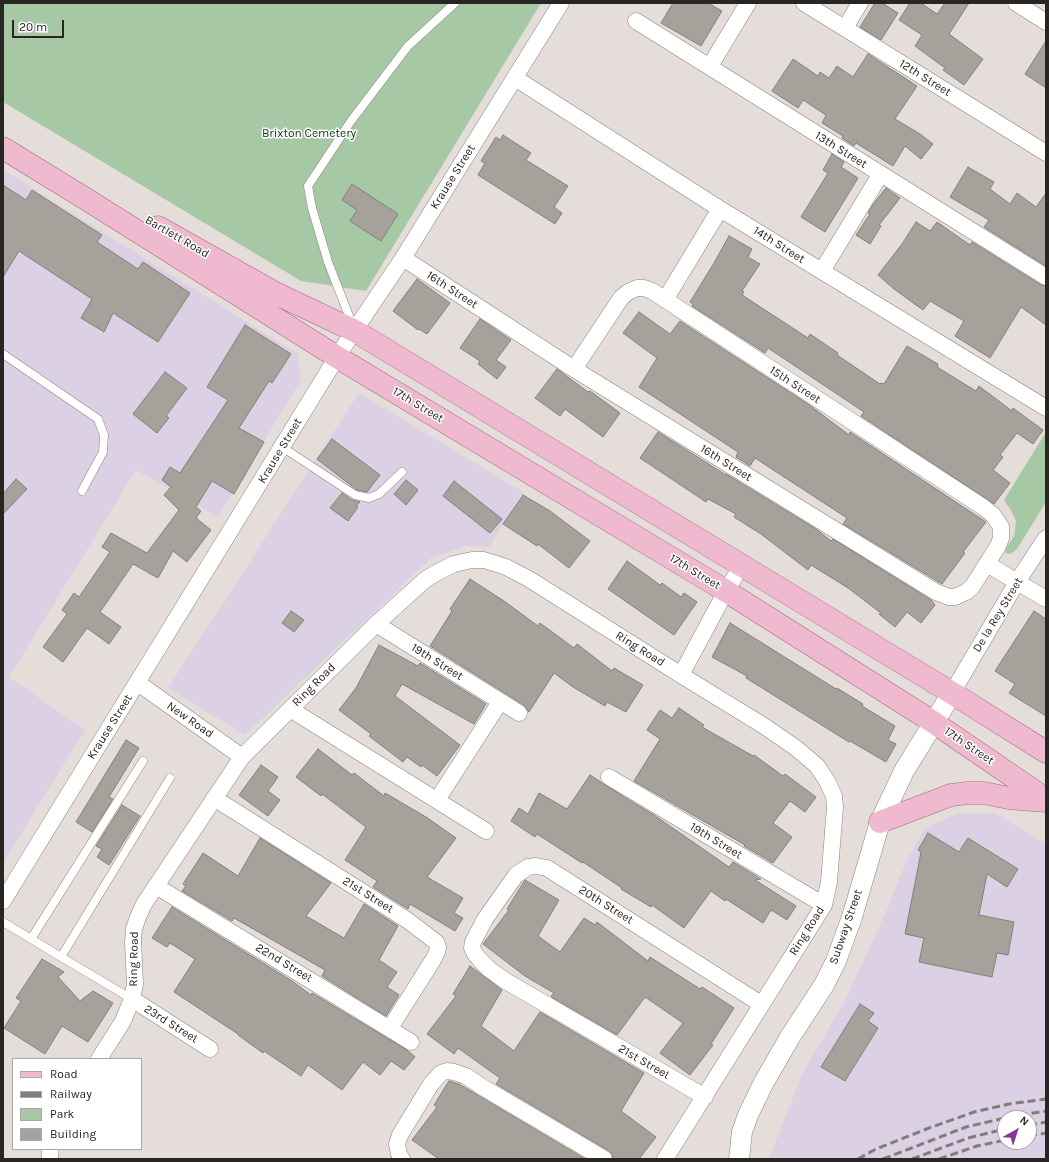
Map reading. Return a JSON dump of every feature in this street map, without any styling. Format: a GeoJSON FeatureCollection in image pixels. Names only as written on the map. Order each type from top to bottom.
{"type":"FeatureCollection","features":[{"type":"Feature","properties":{"kind":"main road","name":"Bartlett Road"},"geometry":{"type":"LineString","coordinates":[[3,134],[168,233],[276,294],[355,331]]}},
{"type":"Feature","properties":{"kind":"main road","name":"Bartlett Road"},"geometry":{"type":"LineString","coordinates":[[3,148],[337,357]]}},
{"type":"Feature","properties":{"kind":"main road"},"geometry":{"type":"LineString","coordinates":[[355,331],[742,565],[1046,752]]}},
{"type":"Feature","properties":{"kind":"main road","name":"17th Street"},"geometry":{"type":"LineString","coordinates":[[337,357],[726,591],[933,722],[1046,800]]}},
{"type":"Feature","properties":{"kind":"main road"},"geometry":{"type":"LineString","coordinates":[[880,822],[951,795],[984,793],[1009,798],[1046,800]]}},
{"type":"Feature","properties":{"kind":"street","name":"Krause Street"},"geometry":{"type":"LineString","coordinates":[[3,901],[337,357],[403,258],[561,3]]}},
{"type":"Feature","properties":{"kind":"street"},"geometry":{"type":"LineString","coordinates":[[710,66],[748,3]]}},
{"type":"Feature","properties":{"kind":"street","name":"12th Street"},"geometry":{"type":"LineString","coordinates":[[804,3],[1046,153]]}},
{"type":"Feature","properties":{"kind":"street"},"geometry":{"type":"LineString","coordinates":[[845,28],[860,3]]}},
{"type":"Feature","properties":{"kind":"street"},"geometry":{"type":"LineString","coordinates":[[1016,3],[1046,22]]}},
{"type":"Feature","properties":{"kind":"street","name":"13th Street"},"geometry":{"type":"LineString","coordinates":[[636,21],[710,66],[880,175],[1046,277]]}},
{"type":"Feature","properties":{"kind":"street","name":"14th Street"},"geometry":{"type":"LineString","coordinates":[[515,78],[720,209],[1046,408]]}},
{"type":"Feature","properties":{"kind":"street"},"geometry":{"type":"LineString","coordinates":[[822,271],[880,175]]}},
{"type":"Feature","properties":{"kind":"street"},"geometry":{"type":"LineString","coordinates":[[665,300],[720,209]]}},
{"type":"Feature","properties":{"kind":"street","name":"16th Street"},"geometry":{"type":"LineString","coordinates":[[403,258],[574,369],[936,592],[949,597],[955,597],[966,592],[972,587],[987,564]]}},
{"type":"Feature","properties":{"kind":"street","name":"15th Street"},"geometry":{"type":"LineString","coordinates":[[574,369],[621,298],[628,292],[637,288],[644,288],[652,291],[993,515],[1001,528],[1001,538],[987,564]]}},
{"type":"Feature","properties":{"kind":"street","name":"De la Rey Street"},"geometry":{"type":"LineString","coordinates":[[952,693],[1017,582],[1046,538]]}},
{"type":"Feature","properties":{"kind":"street","name":"Ring Road"},"geometry":{"type":"LineString","coordinates":[[100,1058],[123,1021],[132,999],[135,984],[133,956],[134,929],[144,904],[242,757],[376,624],[426,579],[454,564],[472,560],[484,560],[506,567],[529,579],[764,726],[796,748],[817,766],[827,780],[834,796],[835,807],[829,882],[824,905],[665,1159]]}},
{"type":"Feature","properties":{"kind":"street"},"geometry":{"type":"LineString","coordinates":[[987,564],[1046,599]]}},
{"type":"Feature","properties":{"kind":"street"},"geometry":{"type":"LineString","coordinates":[[681,675],[726,591],[742,565]]}},
{"type":"Feature","properties":{"kind":"street","name":"19th Street"},"geometry":{"type":"LineString","coordinates":[[376,624],[518,713]]}},
{"type":"Feature","properties":{"kind":"street","name":"New Road"},"geometry":{"type":"LineString","coordinates":[[138,683],[242,757]]}},
{"type":"Feature","properties":{"kind":"street","name":"Subway Street"},"geometry":{"type":"LineString","coordinates":[[739,1159],[742,1132],[762,1084],[824,985],[836,961],[852,917],[880,822],[904,771],[952,693]]}},
{"type":"Feature","properties":{"kind":"street"},"geometry":{"type":"LineString","coordinates":[[437,800],[500,702]]}},
{"type":"Feature","properties":{"kind":"street"},"geometry":{"type":"LineString","coordinates":[[290,709],[486,830]]}},
{"type":"Feature","properties":{"kind":"street","name":"19th Street"},"geometry":{"type":"LineString","coordinates":[[608,777],[824,905]]}},
{"type":"Feature","properties":{"kind":"street","name":"21st Street"},"geometry":{"type":"LineString","coordinates":[[214,798],[407,920],[436,942],[438,947],[433,960],[390,1028]]}},
{"type":"Feature","properties":{"kind":"street","name":"20th Street"},"geometry":{"type":"LineString","coordinates":[[473,942],[484,919],[516,875],[528,867],[536,866],[546,868],[761,1004]]}},
{"type":"Feature","properties":{"kind":"street","name":"22nd Street"},"geometry":{"type":"LineString","coordinates":[[156,886],[411,1042]]}},
{"type":"Feature","properties":{"kind":"street","name":"21st Street"},"geometry":{"type":"LineString","coordinates":[[473,942],[472,948],[481,962],[504,980],[705,1097]]}},
{"type":"Feature","properties":{"kind":"street","name":"23rd Street"},"geometry":{"type":"LineString","coordinates":[[132,999],[210,1049]]}},
{"type":"Feature","properties":{"kind":"street"},"geometry":{"type":"LineString","coordinates":[[399,1152],[400,1134],[431,1084],[441,1073],[447,1071],[466,1076],[604,1159]]}},
{"type":"Feature","properties":{"kind":"lane"},"geometry":{"type":"LineString","coordinates":[[355,331],[328,262],[312,208],[308,186],[351,121],[408,46],[455,3]]}},
{"type":"Feature","properties":{"kind":"lane"},"geometry":{"type":"LineString","coordinates":[[3,354],[98,419],[104,435],[103,452],[82,491]]}},
{"type":"Feature","properties":{"kind":"lane"},"geometry":{"type":"LineString","coordinates":[[282,447],[355,495],[369,498],[379,494],[402,472]]}},
{"type":"Feature","properties":{"kind":"lane"},"geometry":{"type":"LineString","coordinates":[[31,939],[143,761]]}},
{"type":"Feature","properties":{"kind":"lane"},"geometry":{"type":"LineString","coordinates":[[61,957],[170,778]]}},
{"type":"Feature","properties":{"kind":"lane"},"geometry":{"type":"LineString","coordinates":[[3,922],[132,999]]}},
{"type":"Feature","properties":{"kind":"shaded area"},"geometry":{"type":"Polygon","coordinates":[[[3,170],[298,354],[301,380],[218,517],[136,470],[9,677],[85,730],[3,863],[3,170]]]}},
{"type":"Feature","properties":{"kind":"shaded area"},"geometry":{"type":"Polygon","coordinates":[[[359,393],[523,492],[489,547],[466,546],[431,558],[245,735],[168,688],[359,393]]]}},
{"type":"Feature","properties":{"kind":"shaded area"},"geometry":{"type":"Polygon","coordinates":[[[960,813],[995,813],[1046,844],[1046,1159],[769,1159],[802,1074],[846,999],[886,912],[906,862],[925,828],[960,813]]]}},
{"type":"Feature","properties":{"kind":"green space","name":"Brixton Cemetery"},"geometry":{"type":"Polygon","coordinates":[[[3,3],[541,3],[366,291],[301,281],[3,102],[3,3]]]}},
{"type":"Feature","properties":{"kind":"green space"},"geometry":{"type":"Polygon","coordinates":[[[1046,432],[1046,502],[1017,549],[1010,554],[1006,553],[1005,550],[1014,536],[1016,521],[1004,500],[1046,432]]]}},
{"type":"Feature","properties":{"kind":"building"},"geometry":{"type":"Polygon","coordinates":[[[673,3],[708,3],[722,11],[701,46],[661,23],[673,3]]]}},
{"type":"Feature","properties":{"kind":"building"},"geometry":{"type":"Polygon","coordinates":[[[875,3],[882,3],[898,13],[881,40],[860,27],[875,3]]]}},
{"type":"Feature","properties":{"kind":"building"},"geometry":{"type":"Polygon","coordinates":[[[910,3],[921,3],[937,14],[945,3],[969,3],[949,34],[983,59],[964,85],[943,70],[945,68],[915,46],[922,35],[899,20],[910,3]]]}},
{"type":"Feature","properties":{"kind":"building"},"geometry":{"type":"Polygon","coordinates":[[[1046,41],[1046,88],[1025,74],[1046,41]]]}},
{"type":"Feature","properties":{"kind":"building"},"geometry":{"type":"Polygon","coordinates":[[[868,54],[917,86],[895,119],[920,134],[933,144],[921,159],[905,146],[893,166],[856,143],[854,146],[842,138],[843,136],[822,123],[826,115],[803,100],[798,108],[772,91],[793,59],[818,76],[820,72],[829,78],[837,66],[853,77],[868,54]]]}},
{"type":"Feature","properties":{"kind":"building"},"geometry":{"type":"Polygon","coordinates":[[[503,135],[531,153],[526,160],[568,186],[554,207],[562,213],[555,224],[478,175],[485,163],[481,161],[496,137],[500,140],[503,135]]]}},
{"type":"Feature","properties":{"kind":"building"},"geometry":{"type":"Polygon","coordinates":[[[832,154],[844,162],[841,167],[858,178],[825,232],[801,217],[828,173],[823,170],[832,154]]]}},
{"type":"Feature","properties":{"kind":"building"},"geometry":{"type":"Polygon","coordinates":[[[968,167],[994,182],[990,189],[1010,204],[1017,193],[1036,207],[1046,193],[1046,266],[984,227],[989,220],[950,197],[968,167]]]}},
{"type":"Feature","properties":{"kind":"building"},"geometry":{"type":"Polygon","coordinates":[[[352,184],[398,214],[381,241],[350,221],[357,210],[342,200],[352,184]]]}},
{"type":"Feature","properties":{"kind":"building"},"geometry":{"type":"Polygon","coordinates":[[[3,185],[26,200],[32,190],[102,235],[97,242],[138,269],[143,262],[190,293],[158,342],[113,313],[104,332],[81,318],[92,299],[19,251],[3,277],[3,185]]]}},
{"type":"Feature","properties":{"kind":"building"},"geometry":{"type":"Polygon","coordinates":[[[886,188],[900,198],[879,225],[881,226],[870,244],[856,235],[870,214],[868,213],[874,203],[886,188]]]}},
{"type":"Feature","properties":{"kind":"building"},"geometry":{"type":"Polygon","coordinates":[[[916,222],[930,231],[937,222],[970,245],[972,242],[1041,285],[1046,286],[1046,325],[1021,307],[990,358],[955,336],[964,321],[930,301],[923,310],[894,289],[878,275],[902,244],[916,222]]]}},
{"type":"Feature","properties":{"kind":"building"},"geometry":{"type":"Polygon","coordinates":[[[729,236],[752,249],[748,257],[760,264],[742,291],[744,292],[742,295],[808,338],[810,334],[838,353],[837,355],[880,384],[884,384],[907,346],[938,364],[937,367],[976,391],[979,386],[1012,411],[1013,408],[1043,430],[1033,444],[1017,433],[1000,455],[1003,457],[993,470],[1010,483],[994,504],[861,416],[864,412],[768,348],[765,353],[692,306],[693,304],[690,302],[729,236]]]}},
{"type":"Feature","properties":{"kind":"building"},"geometry":{"type":"Polygon","coordinates":[[[417,279],[450,303],[427,334],[419,329],[418,330],[393,311],[417,279]]]}},
{"type":"Feature","properties":{"kind":"building"},"geometry":{"type":"Polygon","coordinates":[[[639,312],[670,334],[680,321],[808,404],[849,435],[850,432],[986,522],[963,552],[965,553],[942,584],[843,524],[847,518],[755,458],[750,466],[736,457],[738,452],[639,387],[657,358],[623,333],[639,312]]]}},
{"type":"Feature","properties":{"kind":"building"},"geometry":{"type":"Polygon","coordinates":[[[480,319],[511,340],[496,360],[506,367],[497,379],[478,364],[480,361],[460,348],[480,319]]]}},
{"type":"Feature","properties":{"kind":"building"},"geometry":{"type":"Polygon","coordinates":[[[245,325],[291,354],[272,383],[269,381],[239,428],[264,442],[234,494],[212,481],[196,507],[201,511],[196,518],[211,530],[187,562],[173,551],[158,578],[133,564],[100,612],[121,627],[109,644],[87,628],[63,662],[43,647],[67,614],[62,610],[74,593],[79,597],[110,552],[102,547],[111,533],[147,553],[179,510],[164,495],[171,487],[162,480],[170,467],[180,473],[228,400],[207,387],[245,325]]]}},
{"type":"Feature","properties":{"kind":"building"},"geometry":{"type":"Polygon","coordinates":[[[557,369],[620,413],[603,437],[565,409],[560,416],[535,398],[557,369]]]}},
{"type":"Feature","properties":{"kind":"building"},"geometry":{"type":"Polygon","coordinates":[[[165,372],[187,388],[166,416],[169,418],[157,433],[133,414],[165,372]]]}},
{"type":"Feature","properties":{"kind":"building"},"geometry":{"type":"Polygon","coordinates":[[[658,432],[816,529],[831,541],[833,539],[931,600],[935,605],[921,623],[907,612],[895,627],[879,614],[881,613],[848,588],[811,565],[808,570],[761,534],[734,517],[736,514],[708,499],[706,502],[640,458],[658,432]]]}},
{"type":"Feature","properties":{"kind":"building"},"geometry":{"type":"Polygon","coordinates":[[[332,439],[380,475],[367,492],[357,490],[317,459],[332,439]]]}},
{"type":"Feature","properties":{"kind":"building"},"geometry":{"type":"Polygon","coordinates":[[[16,479],[27,489],[3,514],[3,494],[16,479]]]}},
{"type":"Feature","properties":{"kind":"building"},"geometry":{"type":"Polygon","coordinates":[[[406,480],[418,490],[406,505],[394,494],[406,480]]]}},
{"type":"Feature","properties":{"kind":"building"},"geometry":{"type":"Polygon","coordinates":[[[454,481],[502,519],[490,533],[443,496],[454,481]]]}},
{"type":"Feature","properties":{"kind":"building"},"geometry":{"type":"Polygon","coordinates":[[[342,493],[352,500],[360,502],[356,506],[358,507],[348,521],[330,508],[342,493]]]}},
{"type":"Feature","properties":{"kind":"building"},"geometry":{"type":"Polygon","coordinates":[[[523,495],[550,511],[590,541],[569,568],[538,544],[537,546],[503,524],[523,495]]]}},
{"type":"Feature","properties":{"kind":"building"},"geometry":{"type":"Polygon","coordinates":[[[627,561],[660,585],[662,583],[681,597],[684,593],[697,602],[674,635],[608,589],[627,561]]]}},
{"type":"Feature","properties":{"kind":"building"},"geometry":{"type":"Polygon","coordinates":[[[470,579],[504,601],[538,626],[540,623],[574,648],[577,644],[612,671],[614,668],[643,685],[626,712],[607,702],[605,706],[573,687],[554,673],[529,712],[524,705],[430,646],[452,611],[450,609],[470,579]]]}},
{"type":"Feature","properties":{"kind":"building"},"geometry":{"type":"Polygon","coordinates":[[[291,611],[304,620],[294,632],[282,623],[291,611]]]}},
{"type":"Feature","properties":{"kind":"building"},"geometry":{"type":"Polygon","coordinates":[[[1034,611],[1046,619],[1046,716],[1009,693],[1015,684],[995,671],[1034,611]]]}},
{"type":"Feature","properties":{"kind":"building"},"geometry":{"type":"Polygon","coordinates":[[[730,623],[836,689],[837,688],[863,704],[862,706],[895,726],[888,740],[896,744],[886,762],[850,741],[849,742],[746,678],[747,676],[712,657],[730,623]]]}},
{"type":"Feature","properties":{"kind":"building"},"geometry":{"type":"Polygon","coordinates":[[[379,645],[418,666],[420,663],[486,704],[474,724],[402,684],[395,696],[460,745],[437,776],[422,765],[421,767],[407,757],[403,762],[369,736],[371,734],[339,710],[356,688],[379,645]]]}},
{"type":"Feature","properties":{"kind":"building"},"geometry":{"type":"Polygon","coordinates":[[[679,708],[704,725],[702,727],[753,756],[754,755],[783,776],[785,774],[816,797],[805,812],[790,801],[773,823],[792,837],[773,863],[744,846],[745,845],[634,781],[660,739],[647,730],[660,710],[672,718],[679,708]]]}},
{"type":"Feature","properties":{"kind":"building"},"geometry":{"type":"Polygon","coordinates":[[[126,740],[139,748],[109,797],[113,799],[92,832],[76,822],[126,740]]]}},
{"type":"Feature","properties":{"kind":"building"},"geometry":{"type":"Polygon","coordinates":[[[318,749],[352,775],[354,773],[384,796],[385,793],[426,817],[456,838],[427,877],[463,898],[454,913],[463,918],[455,931],[410,904],[408,909],[373,887],[377,881],[345,860],[366,827],[322,794],[321,796],[296,777],[318,749]]]}},
{"type":"Feature","properties":{"kind":"building"},"geometry":{"type":"Polygon","coordinates":[[[261,765],[278,777],[268,791],[280,800],[268,816],[239,795],[261,765]]]}},
{"type":"Feature","properties":{"kind":"building"},"geometry":{"type":"Polygon","coordinates":[[[590,775],[654,815],[729,867],[733,862],[761,879],[755,880],[796,906],[787,920],[771,910],[763,923],[711,891],[684,928],[652,905],[651,907],[621,889],[622,888],[583,862],[582,863],[537,834],[535,837],[511,821],[519,808],[528,814],[539,793],[567,809],[590,775]]]}},
{"type":"Feature","properties":{"kind":"building"},"geometry":{"type":"Polygon","coordinates":[[[122,805],[140,816],[109,865],[97,857],[102,849],[96,846],[122,805]]]}},
{"type":"Feature","properties":{"kind":"building"},"geometry":{"type":"Polygon","coordinates":[[[928,833],[959,852],[968,838],[1018,869],[1007,887],[987,874],[979,915],[1014,922],[1008,955],[997,953],[992,977],[919,962],[924,938],[905,934],[921,852],[918,850],[928,833]]]}},
{"type":"Feature","properties":{"kind":"building"},"geometry":{"type":"Polygon","coordinates":[[[260,838],[331,883],[306,916],[344,938],[364,904],[398,926],[379,960],[397,972],[387,987],[399,995],[386,1016],[322,976],[325,970],[234,918],[232,921],[182,891],[186,886],[183,884],[203,853],[238,876],[260,838]]]}},
{"type":"Feature","properties":{"kind":"building"},"geometry":{"type":"Polygon","coordinates":[[[525,880],[559,900],[538,936],[560,952],[584,918],[595,925],[597,922],[648,961],[650,957],[700,989],[702,987],[734,1008],[711,1044],[713,1045],[690,1075],[660,1053],[683,1023],[645,997],[617,1035],[553,998],[551,996],[554,993],[525,976],[483,944],[509,910],[507,909],[525,880]]]}},
{"type":"Feature","properties":{"kind":"building"},"geometry":{"type":"Polygon","coordinates":[[[172,907],[292,981],[311,995],[312,993],[407,1050],[415,1057],[404,1070],[391,1061],[380,1075],[363,1062],[342,1090],[308,1065],[301,1076],[264,1051],[263,1053],[238,1034],[174,992],[195,959],[170,943],[167,947],[152,938],[172,907]]]}},
{"type":"Feature","properties":{"kind":"building"},"geometry":{"type":"Polygon","coordinates":[[[42,959],[64,972],[58,977],[80,1001],[93,991],[113,1003],[88,1042],[62,1026],[45,1054],[4,1028],[21,1001],[16,998],[42,959]]]}},
{"type":"Feature","properties":{"kind":"building"},"geometry":{"type":"Polygon","coordinates":[[[470,966],[502,990],[481,1026],[514,1051],[540,1012],[644,1073],[621,1111],[656,1137],[639,1159],[613,1159],[612,1154],[609,1151],[496,1084],[500,1078],[458,1048],[454,1054],[427,1034],[456,996],[453,994],[470,966]]]}},
{"type":"Feature","properties":{"kind":"building"},"geometry":{"type":"Polygon","coordinates":[[[860,1004],[874,1013],[868,1021],[878,1028],[845,1081],[821,1067],[860,1004]]]}},
{"type":"Feature","properties":{"kind":"building"},"geometry":{"type":"Polygon","coordinates":[[[449,1081],[459,1084],[585,1159],[439,1159],[412,1140],[437,1107],[434,1105],[449,1081]]]}},
{"type":"Feature","properties":{"kind":"railway"},"geometry":{"type":"LineString","coordinates":[[858,1159],[876,1149],[974,1112],[1009,1104],[1046,1099]]}},
{"type":"Feature","properties":{"kind":"railway"},"geometry":{"type":"LineString","coordinates":[[883,1159],[966,1127],[1009,1117],[1046,1111]]}},
{"type":"Feature","properties":{"kind":"railway"},"geometry":{"type":"LineString","coordinates":[[1037,1124],[1046,1122]]}},
{"type":"Feature","properties":{"kind":"railway"},"geometry":{"type":"LineString","coordinates":[[912,1159],[968,1138],[997,1131]]}},
{"type":"Feature","properties":{"kind":"railway"},"geometry":{"type":"LineString","coordinates":[[1037,1135],[1046,1133]]}},
{"type":"Feature","properties":{"kind":"railway"},"geometry":{"type":"LineString","coordinates":[[939,1159],[977,1146],[997,1142]]}}]}
